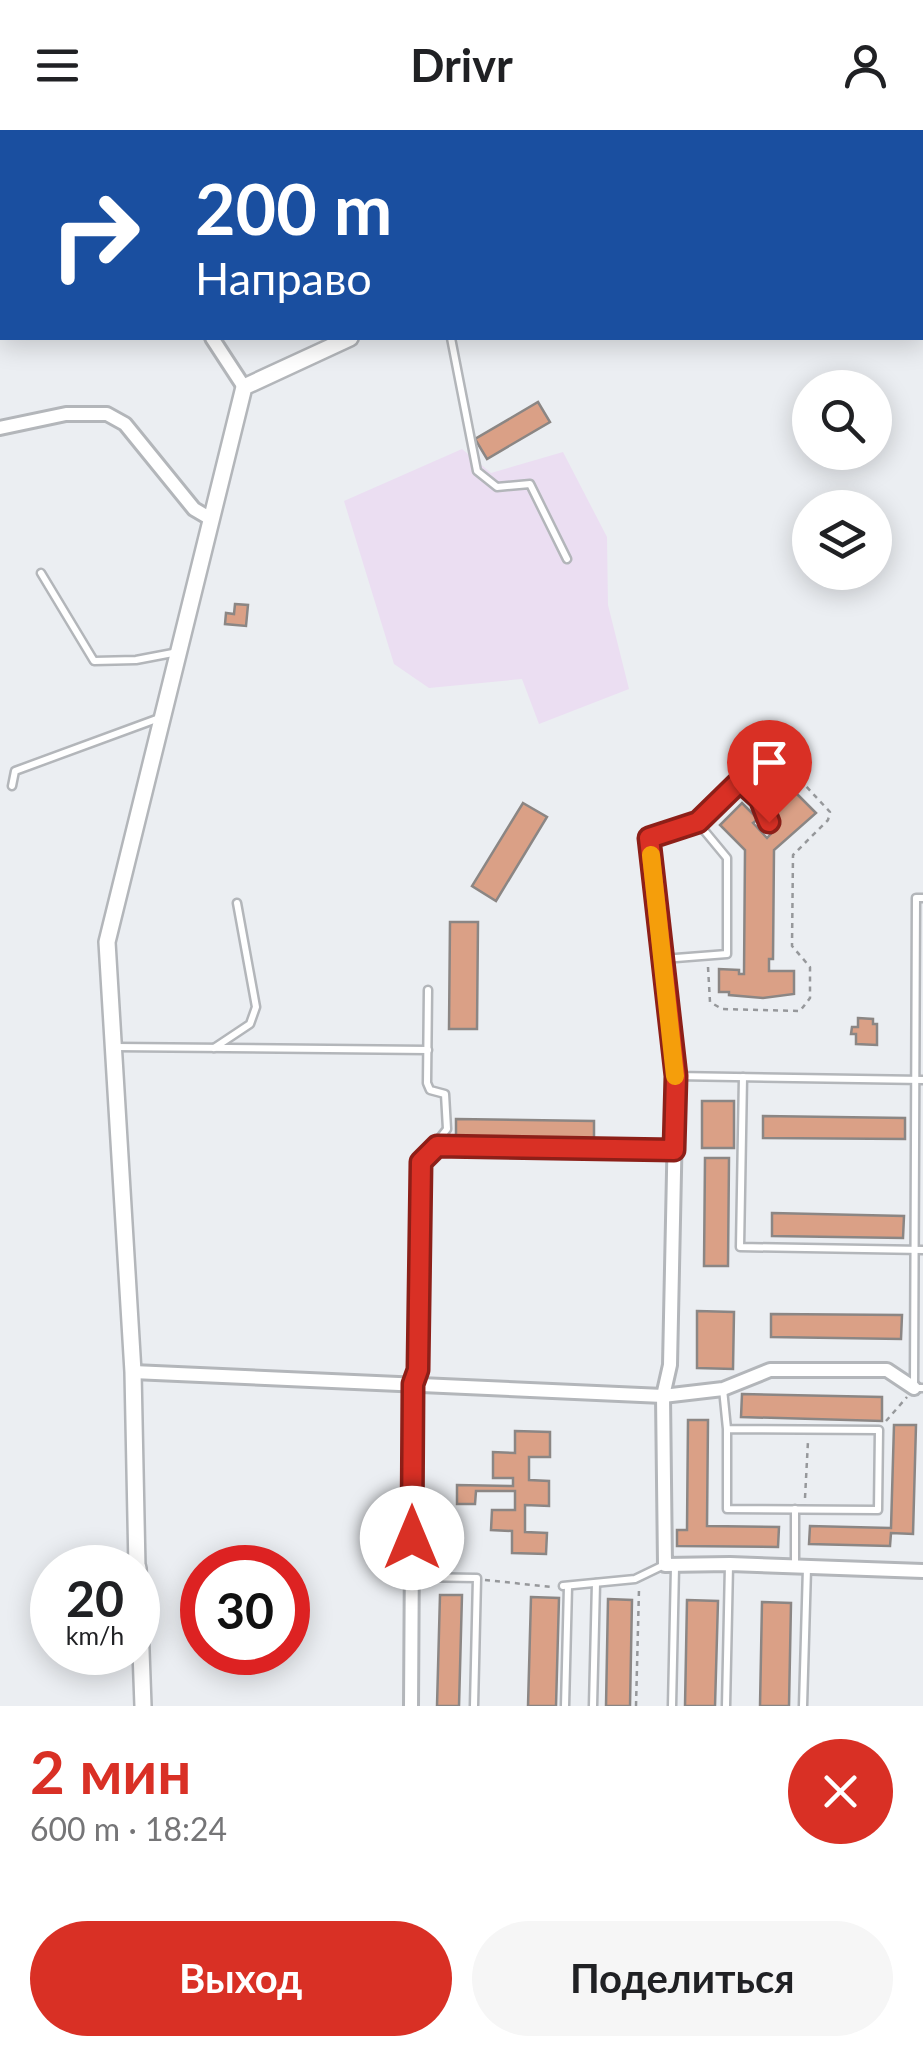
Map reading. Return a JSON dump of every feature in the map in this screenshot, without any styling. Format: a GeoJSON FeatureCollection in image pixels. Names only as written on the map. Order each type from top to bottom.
{"type":"FeatureCollection","features":[{"type":"Feature","properties":{"kind":"street"},"geometry":{"type":"LineString","coordinates":[[137,1545],[133,1372],[107,942],[244,387],[213,340]]}},
{"type":"Feature","properties":{"kind":"street"},"geometry":{"type":"LineString","coordinates":[[244,387],[346,340]]}},
{"type":"Feature","properties":{"kind":"street"},"geometry":{"type":"LineString","coordinates":[[0,428],[66,414],[107,414],[125,424],[194,509],[212,519]]}},
{"type":"Feature","properties":{"kind":"street"},"geometry":{"type":"LineString","coordinates":[[676,1076],[670,1366],[663,1396],[670,1564],[923,1571]]}},
{"type":"Feature","properties":{"kind":"street"},"geometry":{"type":"LineString","coordinates":[[133,1372],[663,1396],[724,1389],[770,1370],[887,1370],[919,1388]]}},
{"type":"Feature","properties":{"kind":"street"},"geometry":{"type":"LineString","coordinates":[[411,1706],[413,1384]]}},
{"type":"Feature","properties":{"kind":"street"},"geometry":{"type":"LineString","coordinates":[[142,1675],[143,1706]]}},
{"type":"Feature","properties":{"kind":"lane"},"geometry":{"type":"LineString","coordinates":[[451,340],[477,471],[497,487],[530,484],[566,559]]}},
{"type":"Feature","properties":{"kind":"lane"},"geometry":{"type":"LineString","coordinates":[[41,573],[94,662],[179,652]]}},
{"type":"Feature","properties":{"kind":"lane"},"geometry":{"type":"LineString","coordinates":[[12,786],[14,771],[163,717]]}},
{"type":"Feature","properties":{"kind":"lane"},"geometry":{"type":"LineString","coordinates":[[769,822],[760,799],[740,781],[698,822],[649,838],[676,1076],[918,1080]]}},
{"type":"Feature","properties":{"kind":"lane"},"geometry":{"type":"LineString","coordinates":[[664,959],[727,954],[728,858],[698,822]]}},
{"type":"Feature","properties":{"kind":"lane"},"geometry":{"type":"LineString","coordinates":[[919,1388],[916,898],[923,898]]}},
{"type":"Feature","properties":{"kind":"lane"},"geometry":{"type":"LineString","coordinates":[[212,1048],[254,1019],[250,964],[237,903]]}},
{"type":"Feature","properties":{"kind":"lane"},"geometry":{"type":"LineString","coordinates":[[413,1384],[418,1370],[421,1162],[447,1129],[445,1094],[430,1090],[427,1083],[428,990]]}},
{"type":"Feature","properties":{"kind":"lane"},"geometry":{"type":"LineString","coordinates":[[114,1048],[428,1050]]}},
{"type":"Feature","properties":{"kind":"lane"},"geometry":{"type":"LineString","coordinates":[[743,1077],[740,1248],[919,1250]]}},
{"type":"Feature","properties":{"kind":"lane"},"geometry":{"type":"LineString","coordinates":[[437,1146],[674,1150]]}},
{"type":"Feature","properties":{"kind":"lane"},"geometry":{"type":"LineString","coordinates":[[724,1389],[726,1509],[878,1510],[879,1430],[727,1429]]}},
{"type":"Feature","properties":{"kind":"lane"},"geometry":{"type":"LineString","coordinates":[[795,1510],[801,1566],[804,1706]]}},
{"type":"Feature","properties":{"kind":"lane"},"geometry":{"type":"LineString","coordinates":[[566,1706],[566,1586],[639,1578],[670,1564],[672,1706]]}},
{"type":"Feature","properties":{"kind":"lane"},"geometry":{"type":"LineString","coordinates":[[726,1706],[730,1564]]}},
{"type":"Feature","properties":{"kind":"lane"},"geometry":{"type":"LineString","coordinates":[[412,1577],[477,1578],[474,1706]]}},
{"type":"Feature","properties":{"kind":"lane"},"geometry":{"type":"LineString","coordinates":[[593,1706],[596,1583]]}},
{"type":"Feature","properties":{"kind":"path"},"geometry":{"type":"LineString","coordinates":[[708,955],[710,1002],[722,1009],[800,1011],[810,998],[810,967],[792,946],[793,855],[828,820],[830,812],[789,768],[760,799]]}},
{"type":"Feature","properties":{"kind":"path"},"geometry":{"type":"LineString","coordinates":[[879,1430],[919,1388]]}},
{"type":"Feature","properties":{"kind":"path"},"geometry":{"type":"LineString","coordinates":[[805,1510],[808,1430]]}},
{"type":"Feature","properties":{"kind":"path"},"geometry":{"type":"LineString","coordinates":[[477,1578],[529,1586],[566,1586]]}},
{"type":"Feature","properties":{"kind":"path"},"geometry":{"type":"LineString","coordinates":[[636,1706],[639,1578]]}},
{"type":"Feature","properties":{"kind":"shaded area"},"geometry":{"type":"Polygon","coordinates":[[[462,449],[491,473],[563,452],[607,537],[608,605],[629,689],[539,724],[522,679],[429,688],[394,664],[344,501],[462,449]]]}},
{"type":"Feature","properties":{"kind":"building"},"geometry":{"type":"Polygon","coordinates":[[[538,402],[550,422],[487,459],[475,439],[538,402]]]}},
{"type":"Feature","properties":{"kind":"building"},"geometry":{"type":"Polygon","coordinates":[[[235,604],[248,605],[246,626],[225,624],[226,613],[234,614],[235,604]]]}},
{"type":"Feature","properties":{"kind":"building"},"geometry":{"type":"Polygon","coordinates":[[[790,787],[816,813],[774,850],[773,959],[769,959],[769,971],[794,971],[794,994],[763,998],[719,992],[719,969],[744,974],[745,850],[720,825],[742,803],[758,819],[753,823],[767,838],[780,824],[770,814],[771,806],[790,787]]]}},
{"type":"Feature","properties":{"kind":"building"},"geometry":{"type":"Polygon","coordinates":[[[523,803],[547,817],[496,901],[472,886],[523,803]]]}},
{"type":"Feature","properties":{"kind":"building"},"geometry":{"type":"Polygon","coordinates":[[[450,922],[478,922],[477,1029],[449,1029],[450,922]]]}},
{"type":"Feature","properties":{"kind":"building"},"geometry":{"type":"Polygon","coordinates":[[[858,1018],[873,1019],[873,1024],[877,1024],[877,1045],[856,1044],[856,1034],[851,1034],[852,1027],[858,1027],[858,1018]]]}},
{"type":"Feature","properties":{"kind":"building"},"geometry":{"type":"Polygon","coordinates":[[[702,1101],[734,1101],[734,1148],[702,1148],[702,1101]]]}},
{"type":"Feature","properties":{"kind":"building"},"geometry":{"type":"Polygon","coordinates":[[[763,1116],[905,1118],[905,1139],[763,1138],[763,1116]]]}},
{"type":"Feature","properties":{"kind":"building"},"geometry":{"type":"Polygon","coordinates":[[[456,1119],[594,1121],[594,1145],[456,1143],[456,1119]]]}},
{"type":"Feature","properties":{"kind":"building"},"geometry":{"type":"Polygon","coordinates":[[[705,1158],[729,1158],[728,1266],[704,1266],[705,1158]]]}},
{"type":"Feature","properties":{"kind":"building"},"geometry":{"type":"Polygon","coordinates":[[[772,1213],[904,1216],[903,1238],[772,1236],[772,1213]]]}},
{"type":"Feature","properties":{"kind":"building"},"geometry":{"type":"Polygon","coordinates":[[[697,1311],[734,1312],[733,1369],[697,1368],[697,1311]]]}},
{"type":"Feature","properties":{"kind":"building"},"geometry":{"type":"Polygon","coordinates":[[[771,1314],[902,1315],[901,1339],[771,1337],[771,1314]]]}},
{"type":"Feature","properties":{"kind":"building"},"geometry":{"type":"Polygon","coordinates":[[[742,1394],[882,1397],[882,1421],[741,1417],[742,1394]]]}},
{"type":"Feature","properties":{"kind":"building"},"geometry":{"type":"Polygon","coordinates":[[[688,1420],[708,1420],[707,1526],[779,1527],[778,1547],[677,1546],[677,1530],[687,1530],[688,1420]]]}},
{"type":"Feature","properties":{"kind":"building"},"geometry":{"type":"Polygon","coordinates":[[[894,1425],[916,1425],[913,1534],[891,1533],[890,1546],[809,1544],[810,1526],[891,1528],[894,1425]]]}},
{"type":"Feature","properties":{"kind":"building"},"geometry":{"type":"Polygon","coordinates":[[[515,1431],[550,1432],[550,1457],[529,1457],[529,1480],[549,1481],[549,1506],[525,1505],[525,1532],[547,1533],[546,1554],[512,1553],[512,1531],[491,1530],[492,1510],[515,1510],[515,1491],[476,1491],[475,1504],[457,1504],[457,1485],[513,1486],[513,1478],[493,1478],[493,1452],[515,1453],[515,1431]]]}},
{"type":"Feature","properties":{"kind":"building"},"geometry":{"type":"Polygon","coordinates":[[[429,1533],[453,1533],[453,1554],[428,1554],[429,1533]]]}},
{"type":"Feature","properties":{"kind":"building"},"geometry":{"type":"Polygon","coordinates":[[[440,1595],[462,1595],[459,1706],[437,1706],[440,1595]]]}},
{"type":"Feature","properties":{"kind":"building"},"geometry":{"type":"Polygon","coordinates":[[[531,1597],[559,1598],[556,1706],[528,1706],[531,1597]]]}},
{"type":"Feature","properties":{"kind":"building"},"geometry":{"type":"Polygon","coordinates":[[[608,1599],[632,1600],[630,1706],[606,1706],[608,1599]]]}},
{"type":"Feature","properties":{"kind":"building"},"geometry":{"type":"Polygon","coordinates":[[[687,1600],[718,1601],[715,1706],[685,1706],[687,1600]]]}},
{"type":"Feature","properties":{"kind":"building"},"geometry":{"type":"Polygon","coordinates":[[[762,1602],[791,1603],[789,1706],[760,1706],[762,1602]]]}},
{"type":"Feature","properties":{"kind":"slow traffic"},"geometry":{"type":"LineString","coordinates":[[651,855],[675,1076]]}},
{"type":"Feature","properties":{"kind":"route"},"geometry":{"type":"LineString","coordinates":[[412,1538],[421,1162],[437,1146],[674,1150],[676,1076],[649,838],[698,822],[740,781],[760,799],[769,822]]}}]}
